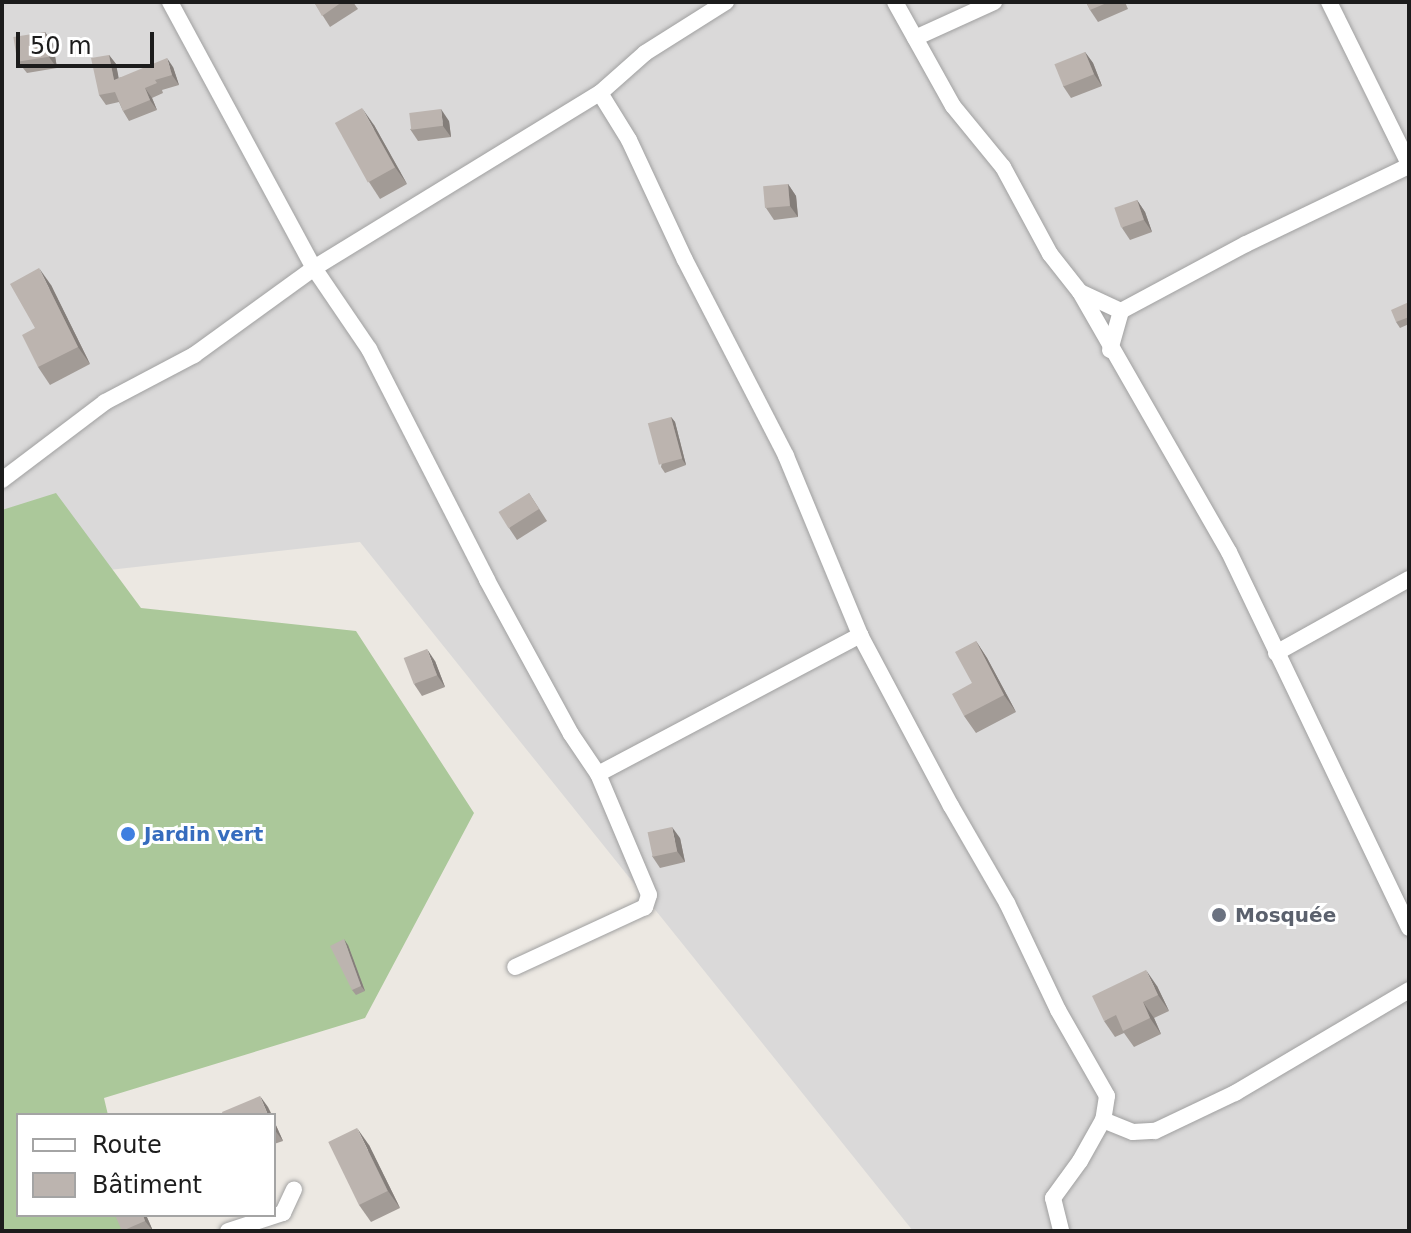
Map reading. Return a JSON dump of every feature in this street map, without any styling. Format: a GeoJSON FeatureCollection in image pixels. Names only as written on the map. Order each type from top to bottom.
{"type":"FeatureCollection","features":[{"type":"Feature","properties":{"kind":"street"},"geometry":{"type":"LineString","coordinates":[[170,2],[314,268],[369,349],[487,580],[571,734],[598,774],[650,900],[645,907],[515,967]]}},
{"type":"Feature","properties":{"kind":"street"},"geometry":{"type":"LineString","coordinates":[[2,480],[105,402],[194,355],[314,268],[600,93],[645,53],[726,2]]}},
{"type":"Feature","properties":{"kind":"street"},"geometry":{"type":"LineString","coordinates":[[895,2],[953,106],[1003,167],[1050,254],[1080,292],[1110,350],[1229,552],[1409,928]]}},
{"type":"Feature","properties":{"kind":"street"},"geometry":{"type":"LineString","coordinates":[[915,38],[994,2]]}},
{"type":"Feature","properties":{"kind":"street"},"geometry":{"type":"LineString","coordinates":[[1110,350],[1121,311],[1246,244],[1409,165],[1329,2]]}},
{"type":"Feature","properties":{"kind":"street"},"geometry":{"type":"LineString","coordinates":[[600,93],[629,140],[691,271],[786,456],[860,635],[951,806],[1007,903],[1058,1010],[1107,1096],[1103,1120],[1080,1161],[1053,1198],[1061,1231]]}},
{"type":"Feature","properties":{"kind":"street"},"geometry":{"type":"LineString","coordinates":[[1080,292],[1121,311]]}},
{"type":"Feature","properties":{"kind":"street"},"geometry":{"type":"LineString","coordinates":[[1276,653],[1409,579]]}},
{"type":"Feature","properties":{"kind":"street"},"geometry":{"type":"LineString","coordinates":[[598,774],[860,635]]}},
{"type":"Feature","properties":{"kind":"street"},"geometry":{"type":"LineString","coordinates":[[1103,1120],[1133,1132],[1155,1131],[1235,1093],[1409,990]]}},
{"type":"Feature","properties":{"kind":"street"},"geometry":{"type":"LineString","coordinates":[[276,1215],[283,1213],[294,1189]]}},
{"type":"Feature","properties":{"kind":"street"},"geometry":{"type":"LineString","coordinates":[[228,1231],[271,1217]]}},
{"type":"Feature","properties":{"kind":"shaded area"},"geometry":{"type":"Polygon","coordinates":[[[2,2],[1409,2],[1409,1231],[913,1231],[360,542],[2,582],[2,2]]]}},
{"type":"Feature","properties":{"kind":"green space"},"geometry":{"type":"Polygon","coordinates":[[[56,493],[141,608],[356,631],[474,813],[365,1018],[104,1098],[108,1113],[16,1113],[16,1217],[132,1217],[135,1231],[2,1231],[2,510],[56,493]]]}},
{"type":"Feature","properties":{"kind":"building"},"geometry":{"type":"Polygon","coordinates":[[[314,2],[342,2],[322,16],[314,2]]]}},
{"type":"Feature","properties":{"kind":"building"},"geometry":{"type":"Polygon","coordinates":[[[1086,2],[1109,2],[1090,10],[1086,2]]]}},
{"type":"Feature","properties":{"kind":"building"},"geometry":{"type":"Polygon","coordinates":[[[45,32],[49,57],[17,62],[13,37],[45,32]]]}},
{"type":"Feature","properties":{"kind":"building"},"geometry":{"type":"Polygon","coordinates":[[[1085,52],[1094,74],[1063,87],[1054,64],[1085,52]]]}},
{"type":"Feature","properties":{"kind":"building"},"geometry":{"type":"Polygon","coordinates":[[[109,55],[114,80],[167,58],[172,75],[155,80],[157,83],[145,88],[150,100],[123,111],[115,92],[99,95],[91,58],[109,55]]]}},
{"type":"Feature","properties":{"kind":"building"},"geometry":{"type":"Polygon","coordinates":[[[362,108],[395,167],[368,183],[335,123],[362,108]]]}},
{"type":"Feature","properties":{"kind":"building"},"geometry":{"type":"Polygon","coordinates":[[[441,109],[443,126],[411,130],[409,113],[441,109]]]}},
{"type":"Feature","properties":{"kind":"building"},"geometry":{"type":"Polygon","coordinates":[[[788,184],[790,206],[765,208],[763,186],[788,184]]]}},
{"type":"Feature","properties":{"kind":"building"},"geometry":{"type":"Polygon","coordinates":[[[1137,200],[1144,220],[1121,228],[1114,208],[1137,200]]]}},
{"type":"Feature","properties":{"kind":"building"},"geometry":{"type":"Polygon","coordinates":[[[39,268],[78,347],[38,367],[22,335],[35,328],[10,284],[39,268]]]}},
{"type":"Feature","properties":{"kind":"building"},"geometry":{"type":"Polygon","coordinates":[[[1409,302],[1409,317],[1396,322],[1391,310],[1409,302]]]}},
{"type":"Feature","properties":{"kind":"building"},"geometry":{"type":"Polygon","coordinates":[[[671,417],[682,459],[659,465],[648,423],[671,417]]]}},
{"type":"Feature","properties":{"kind":"building"},"geometry":{"type":"Polygon","coordinates":[[[529,493],[539,509],[509,528],[498,512],[529,493]]]}},
{"type":"Feature","properties":{"kind":"building"},"geometry":{"type":"Polygon","coordinates":[[[976,641],[1004,695],[964,716],[952,694],[972,683],[955,652],[976,641]]]}},
{"type":"Feature","properties":{"kind":"building"},"geometry":{"type":"Polygon","coordinates":[[[427,649],[437,675],[414,684],[404,658],[427,649]]]}},
{"type":"Feature","properties":{"kind":"building"},"geometry":{"type":"Polygon","coordinates":[[[672,827],[677,851],[653,857],[648,832],[672,827]]]}},
{"type":"Feature","properties":{"kind":"building"},"geometry":{"type":"Polygon","coordinates":[[[344,939],[361,986],[352,990],[330,946],[344,939]]]}},
{"type":"Feature","properties":{"kind":"building"},"geometry":{"type":"Polygon","coordinates":[[[1146,970],[1158,995],[1143,1002],[1150,1018],[1123,1031],[1116,1015],[1104,1021],[1092,996],[1146,970]]]}},
{"type":"Feature","properties":{"kind":"building"},"geometry":{"type":"Polygon","coordinates":[[[260,1096],[267,1113],[222,1113],[260,1096]]]}},
{"type":"Feature","properties":{"kind":"building"},"geometry":{"type":"Polygon","coordinates":[[[357,1128],[388,1191],[359,1205],[328,1142],[357,1128]]]}},
{"type":"Feature","properties":{"kind":"building"},"geometry":{"type":"Polygon","coordinates":[[[116,1217],[144,1217],[145,1221],[122,1231],[116,1217]]]}},
{"type":"Feature","properties":{"kind":"place","name":"Jardin vert"},"geometry":{"type":"Point","coordinates":[128,834]}},
{"type":"Feature","properties":{"kind":"place","name":"Mosquée"},"geometry":{"type":"Point","coordinates":[1219,915]}}]}
